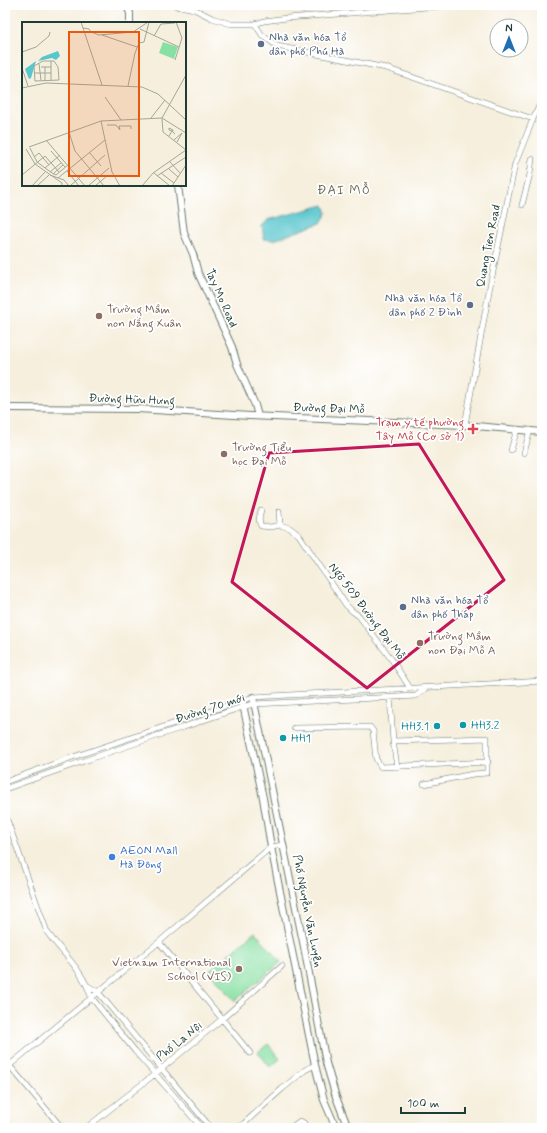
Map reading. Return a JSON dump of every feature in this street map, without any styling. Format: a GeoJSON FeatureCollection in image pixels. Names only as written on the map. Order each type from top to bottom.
{"type":"FeatureCollection","features":[{"type":"Feature","properties":{"kind":"main road"},"geometry":{"type":"LineString","coordinates":[[126,5],[130,13],[130,22]]}},
{"type":"Feature","properties":{"kind":"main road","name":"Tay Mo Road"},"geometry":{"type":"LineString","coordinates":[[178,186],[184,233],[193,254],[198,273],[232,347],[237,364],[255,405],[258,416]]}},
{"type":"Feature","properties":{"kind":"main road","name":"Đường Hữu Hưng"},"geometry":{"type":"LineString","coordinates":[[5,408],[138,409],[258,416]]}},
{"type":"Feature","properties":{"kind":"main road","name":"Đường Đại Mỗ"},"geometry":{"type":"LineString","coordinates":[[258,416],[465,425],[542,432]]}},
{"type":"Feature","properties":{"kind":"main road","name":"Phố Nguyễn Văn Luyện"},"geometry":{"type":"LineString","coordinates":[[253,697],[309,971],[326,1063],[336,1097],[348,1128]]}},
{"type":"Feature","properties":{"kind":"main road","name":"Phố Nguyễn Văn Luyện"},"geometry":{"type":"LineString","coordinates":[[242,700],[263,798],[271,847],[315,1065],[324,1100],[336,1128]]}},
{"type":"Feature","properties":{"kind":"main road"},"geometry":{"type":"LineString","coordinates":[[292,950],[304,947]]}},
{"type":"Feature","properties":{"kind":"main road"},"geometry":{"type":"LineString","coordinates":[[297,973],[309,971]]}},
{"type":"Feature","properties":{"kind":"street"},"geometry":{"type":"LineString","coordinates":[[175,5],[189,8],[231,24],[255,24],[264,21],[287,18],[453,5]]}},
{"type":"Feature","properties":{"kind":"street"},"geometry":{"type":"LineString","coordinates":[[255,24],[262,35],[277,46],[386,68],[533,119]]}},
{"type":"Feature","properties":{"kind":"street","name":"Quang Tien Road"},"geometry":{"type":"LineString","coordinates":[[465,425],[490,285],[515,164],[542,100]]}},
{"type":"Feature","properties":{"kind":"street"},"geometry":{"type":"LineString","coordinates":[[522,205],[530,174],[532,159]]}},
{"type":"Feature","properties":{"kind":"street"},"geometry":{"type":"LineString","coordinates":[[511,450],[517,429]]}},
{"type":"Feature","properties":{"kind":"street"},"geometry":{"type":"LineString","coordinates":[[524,452],[530,430]]}},
{"type":"Feature","properties":{"kind":"street"},"geometry":{"type":"LineString","coordinates":[[261,510],[259,517],[259,523],[261,526],[271,527],[280,525],[279,512]]}},
{"type":"Feature","properties":{"kind":"street","name":"Ngõ 509 Đường Đại Mỗ"},"geometry":{"type":"LineString","coordinates":[[280,525],[290,528],[299,535],[346,605],[360,616],[384,648],[410,688]]}},
{"type":"Feature","properties":{"kind":"street","name":"Đường 70 mới"},"geometry":{"type":"LineString","coordinates":[[5,789],[132,740],[253,697],[542,680]]}},
{"type":"Feature","properties":{"kind":"street","name":"Đường 70 mới"},"geometry":{"type":"LineString","coordinates":[[132,740],[183,728],[254,704],[416,696],[427,687]]}},
{"type":"Feature","properties":{"kind":"street"},"geometry":{"type":"LineString","coordinates":[[390,697],[393,741],[397,767]]}},
{"type":"Feature","properties":{"kind":"street"},"geometry":{"type":"LineString","coordinates":[[294,728],[370,727],[373,731],[376,759],[381,767],[488,762]]}},
{"type":"Feature","properties":{"kind":"street"},"geometry":{"type":"LineString","coordinates":[[393,741],[487,738],[487,773],[474,774],[424,784]]}},
{"type":"Feature","properties":{"kind":"street"},"geometry":{"type":"LineString","coordinates":[[5,782],[132,740]]}},
{"type":"Feature","properties":{"kind":"street"},"geometry":{"type":"LineString","coordinates":[[5,814],[47,932],[53,942],[76,968],[88,986],[91,997],[202,1128]]}},
{"type":"Feature","properties":{"kind":"street"},"geometry":{"type":"LineString","coordinates":[[6,1066],[159,942],[271,847],[283,845]]}},
{"type":"Feature","properties":{"kind":"street"},"geometry":{"type":"LineString","coordinates":[[159,942],[250,1053]]}},
{"type":"Feature","properties":{"kind":"street","name":"Phố La Nội"},"geometry":{"type":"LineString","coordinates":[[86,1128],[222,1019],[282,966]]}},
{"type":"Feature","properties":{"kind":"street"},"geometry":{"type":"LineString","coordinates":[[88,986],[98,992],[211,1128]]}},
{"type":"Feature","properties":{"kind":"street"},"geometry":{"type":"LineString","coordinates":[[5,1055],[6,1066],[62,1128]]}},
{"type":"Feature","properties":{"kind":"street"},"geometry":{"type":"LineString","coordinates":[[239,1128],[282,1089],[305,1070],[315,1065]]}},
{"type":"Feature","properties":{"kind":"street"},"geometry":{"type":"LineString","coordinates":[[291,1128],[300,1121],[304,1123],[304,1128]]}},
{"type":"Feature","properties":{"kind":"street"},"geometry":{"type":"LineString","coordinates":[[5,1122],[10,1128]]}},
{"type":"Feature","properties":{"kind":"highlighted area"},"geometry":{"type":"Polygon","coordinates":[[[419,444],[504,580],[367,688],[232,582],[269,453],[419,444]]]}},
{"type":"Feature","properties":{"kind":"green space"},"geometry":{"type":"Polygon","coordinates":[[[255,932],[281,962],[235,1001],[209,971],[255,932]]]}},
{"type":"Feature","properties":{"kind":"green space"},"geometry":{"type":"Polygon","coordinates":[[[268,1044],[280,1059],[270,1067],[258,1052],[268,1044]]]}},
{"type":"Feature","properties":{"kind":"water"},"geometry":{"type":"Polygon","coordinates":[[[324,205],[327,213],[321,223],[274,240],[264,239],[262,226],[268,220],[324,205]]]}},
{"type":"Feature","properties":{"kind":"place","name":"Nhà văn hóa Tổ dân phố Phú Hà"},"geometry":{"type":"Point","coordinates":[261,44]}},
{"type":"Feature","properties":{"kind":"place","name":"Nhà văn hóa Tổ dân phố 2 Đình"},"geometry":{"type":"Point","coordinates":[470,305]}},
{"type":"Feature","properties":{"kind":"place","name":"Trường Mầm non Nắng Xuân"},"geometry":{"type":"Point","coordinates":[99,316]}},
{"type":"Feature","properties":{"kind":"place","name":"Trạm y tế phường Tây Mỗ (Cơ sở 1)"},"geometry":{"type":"Point","coordinates":[473,429]}},
{"type":"Feature","properties":{"kind":"place","name":"Trường Tiểu học Đại Mỗ"},"geometry":{"type":"Point","coordinates":[224,454]}},
{"type":"Feature","properties":{"kind":"place","name":"Nhà văn hóa Tổ dân phố Tháp"},"geometry":{"type":"Point","coordinates":[403,607]}},
{"type":"Feature","properties":{"kind":"place","name":"Trường Mầm non Đại Mỗ A"},"geometry":{"type":"Point","coordinates":[420,643]}},
{"type":"Feature","properties":{"kind":"place","name":"HH3.2"},"geometry":{"type":"Point","coordinates":[463,725]}},
{"type":"Feature","properties":{"kind":"place","name":"HH3.1"},"geometry":{"type":"Point","coordinates":[437,726]}},
{"type":"Feature","properties":{"kind":"place","name":"HH1"},"geometry":{"type":"Point","coordinates":[283,738]}},
{"type":"Feature","properties":{"kind":"place","name":"AEON Mall Hà Đông"},"geometry":{"type":"Point","coordinates":[112,857]}},
{"type":"Feature","properties":{"kind":"place","name":"Vietnam International School (VIS)"},"geometry":{"type":"Point","coordinates":[239,969]}},
{"type":"Feature","properties":{"kind":"district","name":"ĐẠI MỖ"},"geometry":{"type":"Point","coordinates":[344,189]}}]}
